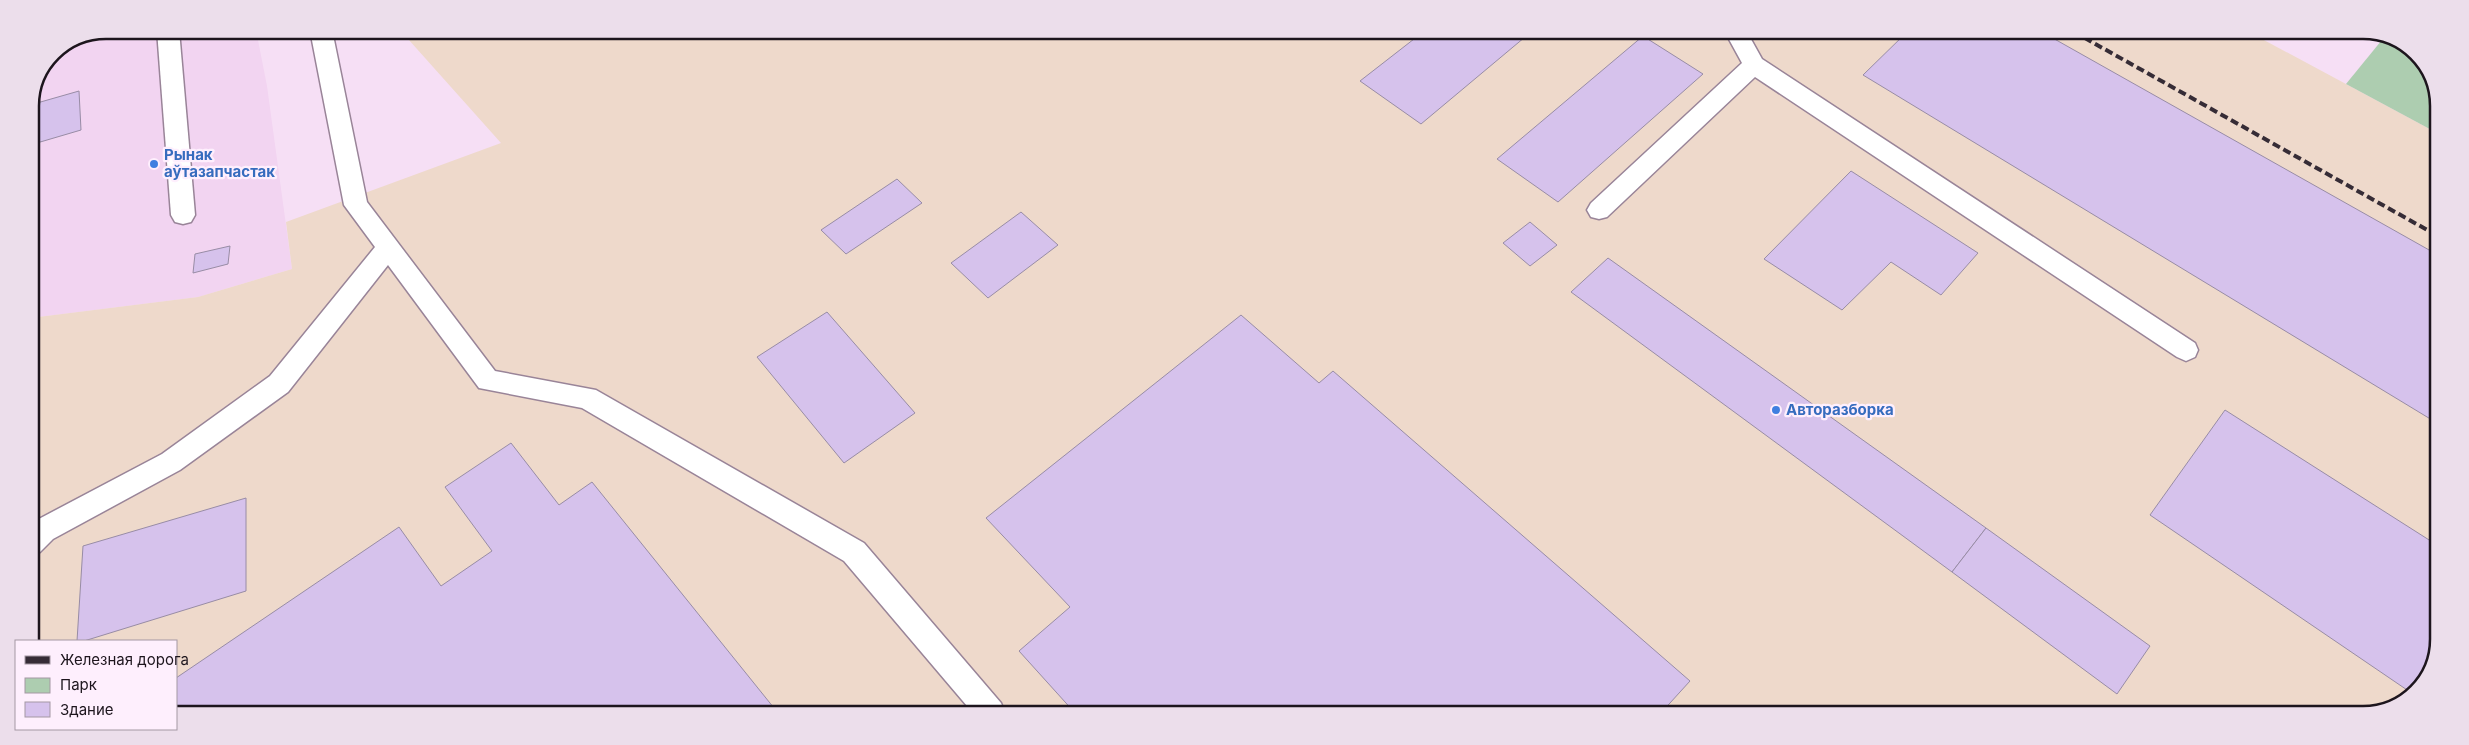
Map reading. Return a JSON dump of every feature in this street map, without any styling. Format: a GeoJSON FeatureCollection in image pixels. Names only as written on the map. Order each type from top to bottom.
{"type":"FeatureCollection","features":[{"type":"Feature","properties":{"kind":"lane"},"geometry":{"type":"LineString","coordinates":[[169,39],[184,215]]}},
{"type":"Feature","properties":{"kind":"lane"},"geometry":{"type":"LineString","coordinates":[[323,39],[356,205],[488,380],[587,398],[854,552],[985,706]]}},
{"type":"Feature","properties":{"kind":"lane"},"geometry":{"type":"LineString","coordinates":[[1740,39],[1754,65],[2186,350]]}},
{"type":"Feature","properties":{"kind":"lane"},"geometry":{"type":"LineString","coordinates":[[1599,210],[1754,65]]}},
{"type":"Feature","properties":{"kind":"lane"},"geometry":{"type":"LineString","coordinates":[[39,535],[44,530],[171,462],[279,384],[388,248]]}},
{"type":"Feature","properties":{"kind":"shaded area","name":"Рынак аўтазапчастак"},"geometry":{"type":"Polygon","coordinates":[[[106,39],[258,39],[267,86],[292,269],[198,297],[39,317],[40,92],[50,68],[58,58],[80,44],[92,40],[106,39]]]}},
{"type":"Feature","properties":{"kind":"shaded area"},"geometry":{"type":"Polygon","coordinates":[[[408,39],[2262,39],[2430,129],[2430,648],[2428,657],[2414,684],[2393,699],[2372,706],[178,706],[178,640],[39,640],[39,317],[198,297],[292,269],[286,222],[501,143],[408,39]]]}},
{"type":"Feature","properties":{"kind":"green space"},"geometry":{"type":"Polygon","coordinates":[[[2381,41],[2401,50],[2416,65],[2425,80],[2430,101],[2430,129],[2346,84],[2381,41]]]}},
{"type":"Feature","properties":{"kind":"building"},"geometry":{"type":"Polygon","coordinates":[[[1414,39],[1523,39],[1421,124],[1360,81],[1414,39]]]}},
{"type":"Feature","properties":{"kind":"building"},"geometry":{"type":"Polygon","coordinates":[[[1639,39],[1648,39],[1703,74],[1558,202],[1497,159],[1639,39]]]}},
{"type":"Feature","properties":{"kind":"building"},"geometry":{"type":"Polygon","coordinates":[[[1900,39],[2054,39],[2430,250],[2430,419],[1863,75],[1900,39]]]}},
{"type":"Feature","properties":{"kind":"building"},"geometry":{"type":"Polygon","coordinates":[[[79,91],[81,130],[39,142],[39,102],[79,91]]]}},
{"type":"Feature","properties":{"kind":"building"},"geometry":{"type":"Polygon","coordinates":[[[1851,171],[1978,253],[1941,295],[1891,262],[1842,310],[1764,259],[1851,171]]]}},
{"type":"Feature","properties":{"kind":"building"},"geometry":{"type":"Polygon","coordinates":[[[897,179],[922,203],[846,254],[821,230],[897,179]]]}},
{"type":"Feature","properties":{"kind":"building"},"geometry":{"type":"Polygon","coordinates":[[[1021,212],[1058,245],[988,298],[951,263],[1021,212]]]}},
{"type":"Feature","properties":{"kind":"building"},"geometry":{"type":"Polygon","coordinates":[[[1530,222],[1557,245],[1530,266],[1503,243],[1530,222]]]}},
{"type":"Feature","properties":{"kind":"building"},"geometry":{"type":"Polygon","coordinates":[[[230,246],[228,264],[193,273],[195,254],[230,246]]]}},
{"type":"Feature","properties":{"kind":"building","name":"Авторазборка"},"geometry":{"type":"Polygon","coordinates":[[[1608,258],[1986,528],[1952,572],[1571,292],[1608,258]]]}},
{"type":"Feature","properties":{"kind":"building"},"geometry":{"type":"Polygon","coordinates":[[[827,312],[915,413],[844,463],[757,357],[827,312]]]}},
{"type":"Feature","properties":{"kind":"building"},"geometry":{"type":"Polygon","coordinates":[[[1241,315],[1319,383],[1333,371],[1690,681],[1667,706],[1069,706],[1019,651],[1070,607],[986,518],[1241,315]]]}},
{"type":"Feature","properties":{"kind":"building"},"geometry":{"type":"Polygon","coordinates":[[[2225,410],[2430,541],[2430,648],[2419,677],[2407,690],[2150,515],[2225,410]]]}},
{"type":"Feature","properties":{"kind":"building"},"geometry":{"type":"Polygon","coordinates":[[[511,443],[559,505],[592,482],[772,706],[178,706],[178,677],[399,527],[441,586],[492,551],[445,487],[511,443]]]}},
{"type":"Feature","properties":{"kind":"building"},"geometry":{"type":"Polygon","coordinates":[[[246,498],[246,591],[87,640],[77,640],[83,546],[246,498]]]}},
{"type":"Feature","properties":{"kind":"building"},"geometry":{"type":"Polygon","coordinates":[[[1986,528],[2150,646],[2117,694],[1952,572],[1986,528]]]}},
{"type":"Feature","properties":{"kind":"railway"},"geometry":{"type":"LineString","coordinates":[[2086,39],[2430,232]]}},
{"type":"Feature","properties":{"kind":"place","name":"Рынак аўтазапчастак"},"geometry":{"type":"Point","coordinates":[154,164]}},
{"type":"Feature","properties":{"kind":"place","name":"Авторазборка"},"geometry":{"type":"Point","coordinates":[1776,410]}}]}
